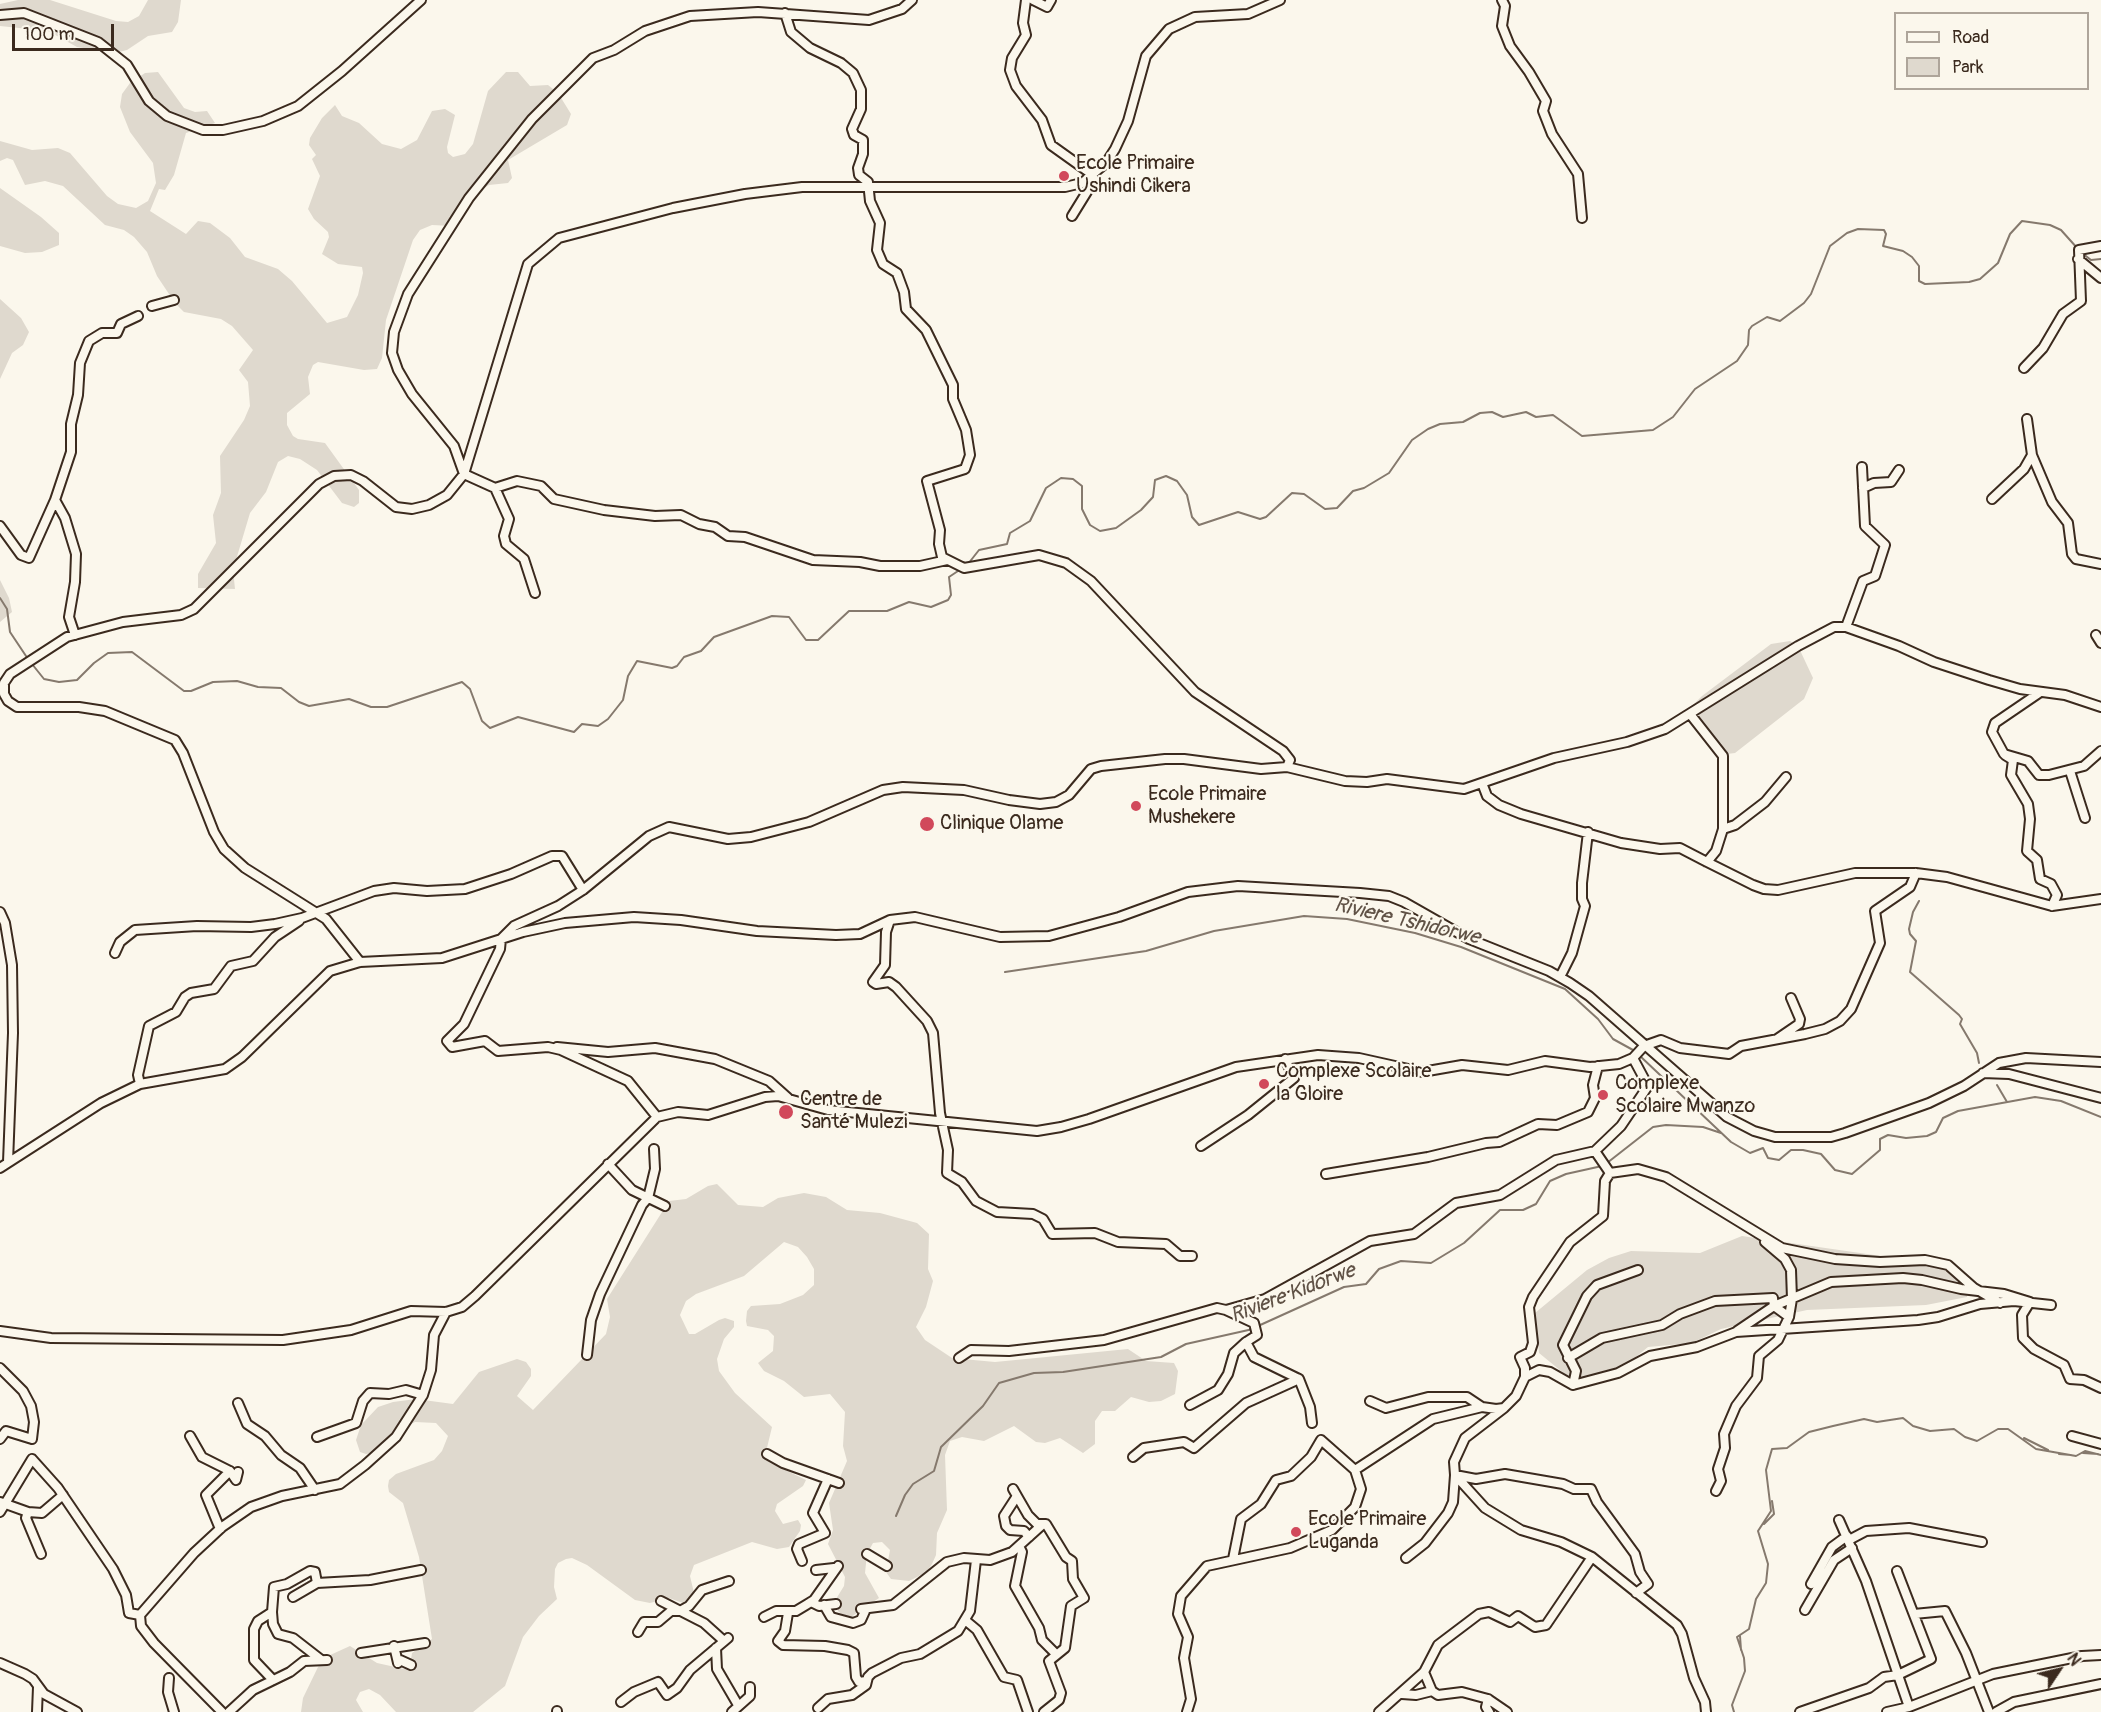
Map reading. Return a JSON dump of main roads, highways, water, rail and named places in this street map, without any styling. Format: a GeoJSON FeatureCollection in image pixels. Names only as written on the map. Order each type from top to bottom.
{"type":"FeatureCollection","features":[{"type":"Feature","properties":{"kind":"waterway"},"geometry":{"type":"LineString","coordinates":[[968,564],[979,550],[1007,544],[1010,533],[1030,521],[1046,488],[1061,478],[1073,479],[1082,486],[1082,509],[1090,525],[1100,531],[1116,528],[1141,510],[1153,497],[1155,480],[1166,476],[1177,481],[1187,495],[1192,517],[1199,525],[1238,512],[1260,519],[1266,517],[1292,493],[1304,494],[1325,509],[1337,508],[1353,491],[1364,488],[1389,473],[1412,440],[1428,429],[1440,424],[1463,422],[1480,413],[1492,412],[1503,417],[1526,412],[1536,417],[1553,415],[1582,436],[1653,430],[1673,417],[1695,389],[1737,361],[1748,345],[1749,330],[1752,326],[1767,317],[1780,321],[1804,303],[1811,294],[1830,246],[1847,233],[1858,229],[1884,230],[1886,234],[1883,246],[1903,251],[1912,257],[1919,266],[1919,281],[1925,284],[1969,282],[1980,279],[1998,263],[2010,234],[2022,221],[2050,225],[2061,230],[2078,249]]}},
{"type":"Feature","properties":{"kind":"waterway"},"geometry":{"type":"LineString","coordinates":[[2082,253],[2091,260],[2101,259]]}},
{"type":"Feature","properties":{"kind":"waterway"},"geometry":{"type":"LineString","coordinates":[[32,664],[44,679],[59,682],[77,680],[108,653],[132,652],[184,691],[191,691],[213,682],[237,681],[258,687],[281,688],[299,702],[309,706],[349,699],[371,707],[387,707],[462,682],[470,689],[482,721],[490,728],[518,717],[574,732],[582,724],[598,726],[608,719],[623,700],[628,676],[637,661],[672,668],[677,666],[684,657],[701,651],[714,637],[772,616],[789,617],[806,640],[818,640],[849,611],[887,611],[909,602],[931,607],[948,600],[951,595],[949,577],[961,569]]}},
{"type":"Feature","properties":{"kind":"waterway"},"geometry":{"type":"LineString","coordinates":[[0,598],[7,609],[10,632],[28,659]]}},
{"type":"Feature","properties":{"kind":"waterway"},"geometry":{"type":"LineString","coordinates":[[1919,901],[1913,912],[1909,929],[1916,941],[1910,972],[1959,1015],[1962,1019],[1960,1024],[1977,1053],[1979,1063]]}},
{"type":"Feature","properties":{"kind":"waterway","name":"Riviere Tshidorwe"},"geometry":{"type":"LineString","coordinates":[[1005,972],[1146,951],[1214,931],[1304,916],[1347,919],[1415,933],[1461,947],[1565,989],[1598,1019],[1613,1039],[1633,1050]]}},
{"type":"Feature","properties":{"kind":"waterway"},"geometry":{"type":"LineString","coordinates":[[1640,1056],[1731,1142],[1750,1153],[1763,1148],[1768,1158],[1779,1160],[1791,1150],[1803,1150],[1821,1154],[1835,1170],[1852,1174],[1880,1150],[1880,1139],[1888,1135],[1906,1138],[1927,1136],[1936,1132],[1943,1118],[1958,1111],[2035,1097],[2061,1101],[2101,1117]]}},
{"type":"Feature","properties":{"kind":"waterway"},"geometry":{"type":"LineString","coordinates":[[1997,1085],[2007,1102]]}},
{"type":"Feature","properties":{"kind":"waterway","name":"Riviere Kidorwe"},"geometry":{"type":"LineString","coordinates":[[1607,1163],[1653,1127],[1666,1125],[1703,1127],[1721,1133]]}},
{"type":"Feature","properties":{"kind":"waterway","name":"Riviere Kidorwe"},"geometry":{"type":"LineString","coordinates":[[1258,1326],[1344,1287],[1366,1284],[1379,1269],[1401,1261],[1431,1263],[1464,1243],[1500,1210],[1523,1210],[1536,1204],[1550,1181],[1566,1174],[1602,1166]]}},
{"type":"Feature","properties":{"kind":"waterway","name":"Riviere Kidorwe"},"geometry":{"type":"LineString","coordinates":[[896,1516],[905,1495],[913,1484],[934,1471],[941,1447],[983,1406],[999,1383],[1034,1373],[1063,1372],[1161,1357],[1186,1344],[1253,1329]]}},
{"type":"Feature","properties":{"kind":"waterway"},"geometry":{"type":"LineString","coordinates":[[1734,1712],[1732,1705],[1745,1671],[1744,1658],[1737,1637],[1749,1629],[1756,1599],[1766,1583],[1768,1564],[1758,1531],[1771,1511],[1766,1470],[1772,1449],[1787,1448],[1809,1432],[1833,1426],[1864,1419],[1877,1422],[1903,1418],[1913,1426],[1930,1431],[1954,1429],[1965,1437],[1977,1441],[1998,1429],[2008,1429],[2036,1449],[2076,1456],[2085,1451],[2101,1455]]}},
{"type":"Feature","properties":{"kind":"waterway"},"geometry":{"type":"LineString","coordinates":[[2024,1438],[2048,1450]]}},
{"type":"Feature","properties":{"kind":"waterway"},"geometry":{"type":"LineString","coordinates":[[2083,1453],[2098,1454]]}},
{"type":"Feature","properties":{"kind":"waterway"},"geometry":{"type":"LineString","coordinates":[[2059,1454],[2071,1455]]}},
{"type":"Feature","properties":{"kind":"waterway"},"geometry":{"type":"LineString","coordinates":[[1764,1524],[1774,1514],[1772,1501]]}},
{"type":"Feature","properties":{"kind":"waterway"},"geometry":{"type":"LineString","coordinates":[[1740,1636],[1741,1650]]}},
{"type":"Feature","properties":{"kind":"place","name":"Ecole Primaire Ushindi Cikera"},"geometry":{"type":"Point","coordinates":[1064,176]}},
{"type":"Feature","properties":{"kind":"place","name":"Ecole Primaire Mushekere"},"geometry":{"type":"Point","coordinates":[1136,806]}},
{"type":"Feature","properties":{"kind":"place","name":"Clinique Olame"},"geometry":{"type":"Point","coordinates":[927,824]}},
{"type":"Feature","properties":{"kind":"place","name":"Complexe Scolaire la Gloire"},"geometry":{"type":"Point","coordinates":[1264,1084]}},
{"type":"Feature","properties":{"kind":"place","name":"Complexe Scolaire Mwanzo"},"geometry":{"type":"Point","coordinates":[1603,1095]}},
{"type":"Feature","properties":{"kind":"place","name":"Centre de Santé Mulezi"},"geometry":{"type":"Point","coordinates":[786,1112]}},
{"type":"Feature","properties":{"kind":"place","name":"Ecole Primaire Luganda"},"geometry":{"type":"Point","coordinates":[1296,1532]}}]}
